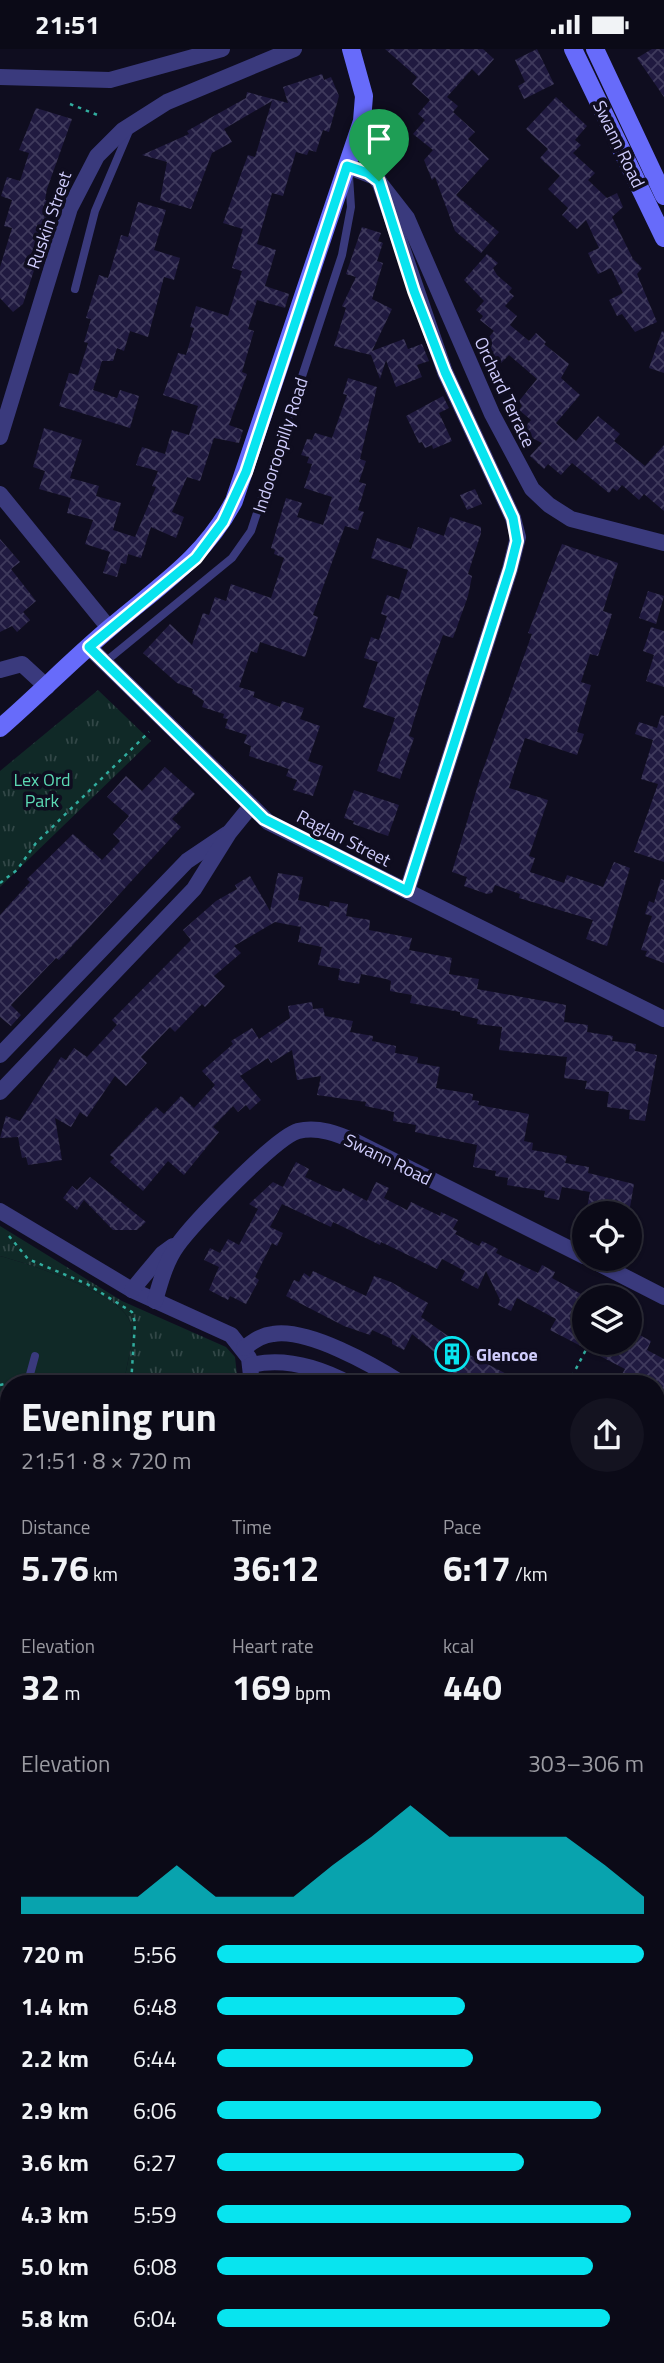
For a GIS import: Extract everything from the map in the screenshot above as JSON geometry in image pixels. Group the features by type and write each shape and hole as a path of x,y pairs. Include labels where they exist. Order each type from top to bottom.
{"main road":[{"name":"Indooroopilly Road","path":"0,728 110,628 196,558 212,539 234,501 347,166 364,107 351,49"},
{"name":"Swann Road","path":"573,49 664,239"},
{"name":"Swann Road","path":"594,49 664,196"}],"street":[{"path":"0,77 110,80 222,49"},
{"name":"Ruskin Street","path":"0,437 72,201 100,151 134,122 205,85 294,49"},
{"name":"Orchard Terrace","path":"347,166 368,173 379,181 415,232 492,414 532,489 554,509 575,520 664,543"},
{"path":"379,181 428,329 450,384 508,506 517,537 510,569 407,891"},
{"path":"0,494 110,628"},
{"name":"Raglan Street","path":"89,647 268,822 664,1019"},
{"path":"0,670 22,664 47,687"},
{"path":"0,1092 194,889 209,870 229,833 251,807"},
{"path":"0,1055 187,861 229,833"},
{"name":"Swann Road","path":"132,1290 162,1254 178,1243 274,1144 292,1133 313,1130 356,1142 572,1250"},
{"path":"0,1211 132,1290 229,1334 244,1348 251,1365 252,1375"},
{"name":"Swann Road","path":"155,1301 178,1243"},
{"name":"Swann Road","path":"613,1271 664,1297"},
{"path":"244,1348 269,1334 291,1335 348,1353 387,1375"},
{"path":"251,1365 302,1365 327,1375"}],"lane":[{"path":"75,289 95,211 134,122"},
{"name":"Indooroopilly Road","path":"104,662 232,558 251,531 342,254 351,207 347,166"},
{"path":"33,1375 35,1356"}],"path":[{"path":"70,104 100,116"},
{"path":"0,883 17,870 36,843 149,732"},
{"path":"4,1232 28,1259 87,1284 132,1312 135,1323 132,1375"},
{"path":"24,1264 28,1259"},
{"path":"573,1375 583,1355"}],"green space":[{"name":"Lex Ord Park","path":"98,690 151,741 0,887 0,771"},
{"path":"0,1226 122,1301 226,1347 235,1357 237,1375 126,1375 132,1332 125,1314 113,1303 74,1282 0,1256"},
{"path":"0,1256 52,1273 95,1292 125,1314 131,1325 131,1347 126,1375 0,1375"}],"building":[{"path":"385,49 483,49 494,59 479,76 472,69 447,97 458,106 453,112 475,132 468,139 489,159 456,195 499,232 481,253 455,231 435,177 432,180 424,160 433,150 413,134 425,120 418,114 430,100 412,84 417,77"},
{"path":"537,49 554,84 524,99 518,86 525,82 515,60"},
{"path":"652,49 664,49 664,97 637,58"},
{"path":"322,74 324,80 331,77 339,96 329,132 323,130 316,152 309,150 307,155 296,152 283,196 272,193 257,244 276,250 265,286 289,294 285,308 257,300 248,329 254,331 242,372 247,374 229,425 243,430 239,443 214,438 200,481 187,477 172,512 184,517 176,538 151,527 141,558 128,554 126,564 121,563 117,577 103,573 110,552 85,544 93,520 67,513 71,498 39,489 45,471 33,467 44,428 82,440 70,478 99,486 96,496 121,503 113,530 135,537 156,487 152,486 158,471 136,465 142,447 165,454 172,430 189,435 198,406 163,395 178,353 186,355 194,328 190,327 196,306 228,316 242,271 232,268 243,229 223,223 248,155 255,157 272,101 224,129 232,142 212,153 191,209 160,200 167,162 142,155 189,134 187,131 246,98 247,92 288,103 283,87"},
{"path":"556,97 587,126 575,140 581,145 573,153 595,173 588,180 607,198 617,193 623,207 612,217 633,259 642,268 637,274 657,322 635,332 622,314 617,316 609,300 623,293 611,268 598,274 588,253 599,248 586,220 577,229 562,215 568,208 548,189 560,176 540,158 548,149 526,129"},
{"path":"36,108 72,119 47,189 45,200 56,203 23,304 13,312 0,298 0,267 12,228 4,226 12,200 1,196 7,177 20,181 29,153 19,150"},
{"path":"138,202 166,210 154,250 180,258 174,280 164,277 148,337 130,331 124,351 117,348 113,361 102,361 93,390 117,398 120,390 139,396 130,428 59,406 69,373 78,375 88,343 84,342 91,319 86,318 99,275 108,278 121,235 128,237"},
{"path":"362,227 381,233 378,241 383,243 377,261 383,263 372,299 392,309 372,351 404,339 408,349 422,344 429,361 417,365 422,377 396,387 386,360 380,379 371,355 334,346 346,308 342,306 356,277 346,274"},
{"path":"487,254 498,263 493,268 497,275 512,288 509,292 514,296 505,306 517,316 510,325 529,341 536,333 546,342 544,344 569,364 561,378 580,395 556,423 576,441 598,416 620,434 614,441 645,466 664,445 664,511 644,494 639,500 622,485 617,491 613,488 609,493 572,463 561,475 548,464 544,469 530,456 542,443 520,432 531,420 519,410 522,406 519,401 537,379 509,355 501,363 487,352 491,347 485,342 494,331 480,320 483,316 476,310 484,301 464,280"},
{"path":"662,331 664,332 664,373 649,368"},
{"path":"348,378 377,387 360,459 366,461 359,482 366,484 358,510 364,512 358,530 345,526 313,615 318,617 305,657 260,642 257,653 251,651 239,687 255,692 253,697 280,707 282,701 304,708 300,719 320,726 308,761 323,766 313,796 293,790 297,780 286,776 289,769 249,756 251,746 244,743 247,735 225,728 228,719 223,718 224,714 202,707 204,701 192,693 193,689 177,683 143,653 170,624 192,645 203,613 209,615 215,597 226,601 231,584 271,598 284,558 274,554 275,550 271,548 286,498 302,503 297,517 323,525 332,497 304,488 312,464 307,463 309,457 301,455 307,439 312,440 315,433 332,438 347,395 343,394"},
{"path":"443,396 449,408 439,413 452,441 433,449 432,445 425,448 422,442 419,443 406,416"},
{"path":"475,489 482,504 467,510 460,495"},
{"path":"450,517 481,527 481,533 468,574 472,576 468,596 453,638 443,635 427,678 409,736 414,738 400,779 377,771 395,718 363,707 378,662 364,658 371,637 379,640 387,616 381,614 387,595 399,599 408,570 371,558 377,538 411,549 418,527 444,536"},
{"path":"0,539 20,562 11,569 36,601 23,612 30,620 17,632 12,626 0,632"},
{"path":"562,544 618,563 603,611 612,614 598,656 590,654 581,682 591,685 577,732 584,734 577,755 525,738 509,788 548,800 529,856 535,858 530,872 564,883 567,875 603,887 614,862 630,868 607,946 586,939 593,920 519,898 520,894 495,885 492,893 487,894 464,886 467,877 452,872 480,778 532,634 528,633"},
{"path":"648,591 664,596 656,624 639,618"},
{"path":"651,627 664,631 664,687 646,681 654,655 643,651"},
{"path":"661,715 664,716 664,862 634,852 658,784 641,779 653,740 635,734 639,722 657,728"},
{"path":"165,767 195,794 172,819 181,827 59,960 56,958 11,1005 21,1015 11,1026 0,1017 0,915 30,882 27,879 73,834 102,860 120,841 113,834 129,816 107,797 126,776 142,791"},
{"path":"354,790 399,805 388,836 353,824 354,821 344,818"},
{"path":"278,873 303,877 298,900 329,907 330,901 348,904 346,916 370,920 369,930 412,938 409,950 452,958 449,974 479,979 477,989 566,1005 564,1022 588,1025 587,1032 613,1036 612,1041 636,1044 635,1051 657,1055 645,1121 629,1119 630,1110 607,1107 609,1092 585,1089 587,1081 564,1078 567,1057 499,1050 502,1027 477,1024 478,1019 460,1015 460,1012 410,1003 412,995 390,991 391,981 386,979 361,974 359,984 338,980 340,969 318,965 322,947 298,942 301,927 275,922 234,946 241,953 214,976 225,986 205,1007 202,1004 175,1032 170,1027 141,1057 147,1063 126,1086 115,1076 87,1117 80,1112 71,1127 55,1118 62,1160 28,1165 26,1157 22,1158 18,1137 0,1138 6,1116 20,1121 61,1057 66,1060 74,1048 87,1057 117,1025 112,1020 191,940 183,930 216,901 237,889 235,885 250,876 270,911"},
{"path":"661,879 664,880 664,963 645,956 647,951 641,950 652,916 645,914 649,901 654,903"},
{"path":"312,1002 313,1009 323,1008 325,1016 353,1021 350,1032 373,1036 372,1041 396,1046 395,1053 418,1057 417,1063 440,1067 436,1088 473,1094 472,1100 479,1101 478,1105 529,1114 524,1141 533,1143 532,1150 567,1156 565,1163 589,1167 588,1173 634,1184 631,1201 588,1201 590,1192 562,1187 559,1200 544,1197 545,1191 507,1185 508,1178 495,1176 496,1171 473,1167 477,1145 415,1132 416,1125 393,1121 394,1112 365,1106 366,1102 317,1095 321,1076 297,1080 292,1050 271,1063 268,1058 240,1076 261,1100 250,1110 246,1105 238,1112 233,1106 213,1127 219,1132 184,1175 168,1161 143,1191 110,1162 114,1158 110,1155 156,1107 164,1114 181,1096 194,1108 215,1085 202,1071 233,1044 231,1041 252,1028 259,1039 290,1018 288,1006"},
{"path":"296,1162 309,1169 305,1177 332,1190 341,1192 343,1188 367,1201 376,1182 389,1188 384,1198 407,1210 411,1202 440,1216 441,1212 458,1220 453,1229 457,1231 455,1234 479,1246 482,1241 498,1249 496,1253 538,1273 542,1265 555,1272 552,1278 572,1289 572,1341 550,1330 556,1319 517,1298 511,1311 498,1305 500,1300 486,1271 478,1289 461,1280 465,1271 442,1259 437,1269 381,1242 380,1245 333,1222 331,1227 282,1204 270,1227 283,1233 277,1246 272,1243 255,1277 259,1280 246,1304 230,1296 228,1300 209,1290 219,1267 204,1260 210,1248 220,1253 228,1239 239,1245 258,1209 249,1204 273,1182 283,1187"},
{"path":"90,1177 146,1222 137,1230 113,1230 84,1200 77,1210 63,1198 72,1186 77,1190"},
{"path":"313,1271 366,1296 374,1276 391,1282 428,1303 421,1317 468,1350 466,1353 509,1375 452,1375 433,1361 438,1355 412,1334 404,1350 392,1344 392,1339 372,1330 370,1335 344,1326 286,1296 294,1280 299,1282 304,1273 310,1277"},
{"path":"642,1336 651,1341 647,1350 664,1359 664,1375 622,1375 625,1369 598,1355 642,1355"}],"place":[{"name":"Glencoe","path":"452,1354"}],"route":[{"path":"347,166 368,173 379,181 428,329 460,406 508,506 517,537 510,569 407,891 264,819 89,647 196,558 223,522 246,472 347,166"}]}
